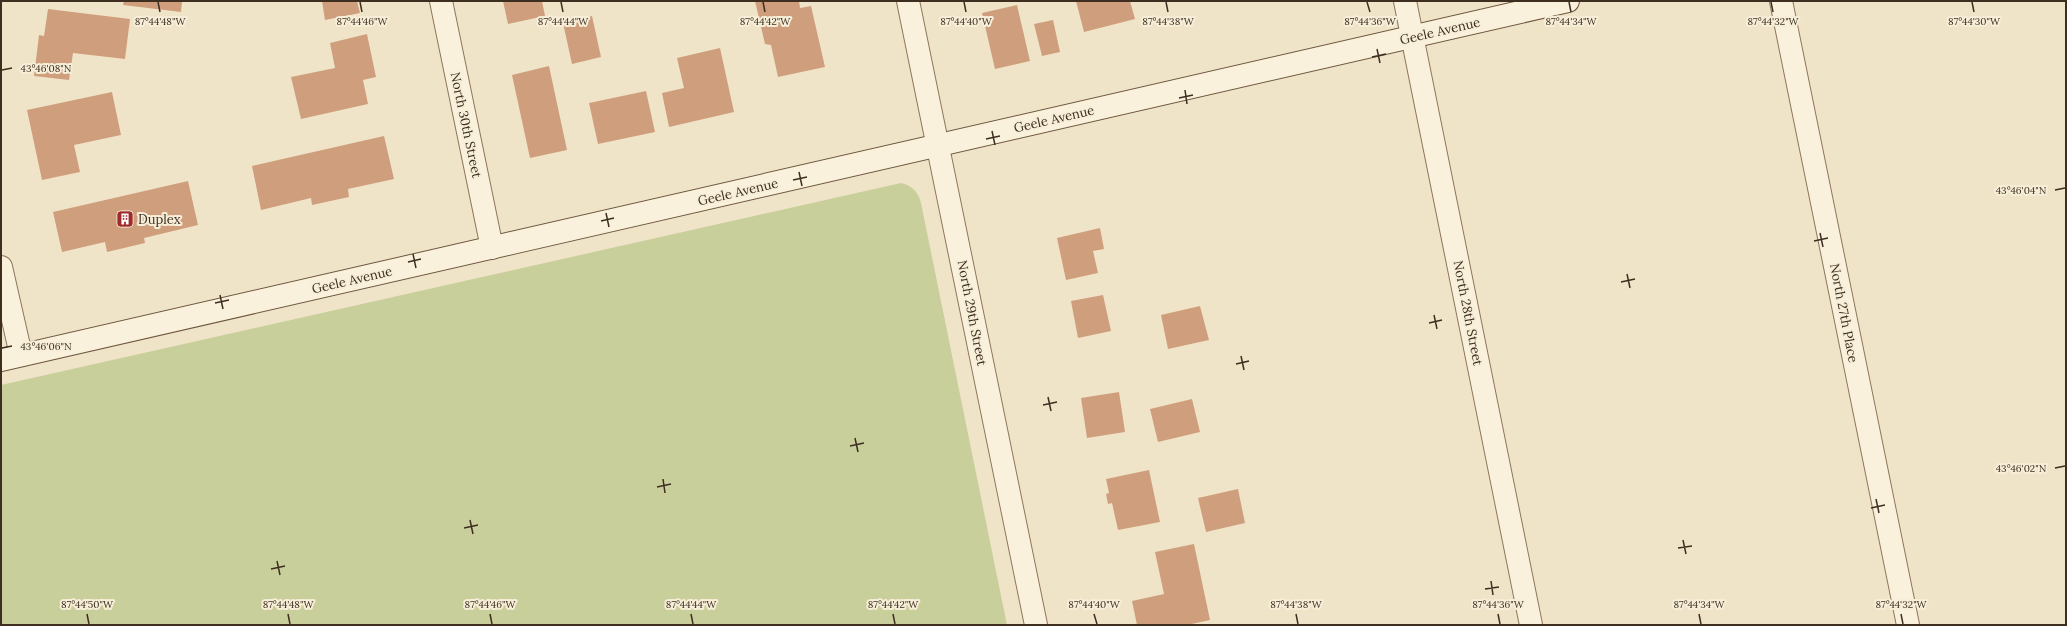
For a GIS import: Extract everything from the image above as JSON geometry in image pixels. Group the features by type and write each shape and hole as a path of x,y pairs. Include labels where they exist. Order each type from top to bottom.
{"street":[{"name":"North 30th Street","path":"441,1 492,248"},
{"name":"North 29th Street","path":"908,1 1036,625"},
{"name":"North 28th Street","path":"1405,1 1531,625"},
{"name":"Geele Avenue","path":"11,357 1568,1"},
{"name":"North 27th Place","path":"1781,1 1908,625"},
{"path":"1,267 11,357"}],"green space":[{"path":"901,183 914,190 921,203 1007,625 1,625 1,385"}],"building":[{"path":"124,1 182,1 181,12 123,5"},
{"path":"322,1 357,1 360,13 325,20"},
{"path":"503,1 542,1 545,16 508,24"},
{"path":"755,1 799,1 800,8 811,6 825,67 778,77 771,45 765,44"},
{"path":"1076,1 1130,1 1135,19 1084,32"},
{"path":"1017,5 1030,61 995,69 982,13"},
{"path":"48,9 130,19 125,59 73,53 69,80 34,76 39,35 44,36"},
{"path":"592,16 601,57 572,64 563,23"},
{"path":"1053,20 1060,52 1042,56 1034,24"},
{"path":"367,34 376,77 363,80 368,104 301,119 291,77 335,68 330,43"},
{"path":"720,48 734,112 669,127 662,93 684,88 677,58"},
{"path":"549,66 567,150 530,158 512,75"},
{"path":"646,91 655,132 598,144 589,103"},
{"path":"112,92 121,135 74,145 80,172 42,180 27,110"},
{"path":"384,136 394,179 348,189 349,197 312,205 311,198 261,210 252,166"},
{"name":"Duplex","path":"188,181 198,225 144,238 145,243 107,252 105,242 62,252 53,212"},
{"path":"1100,228 1104,249 1093,251 1098,273 1066,280 1057,238"},
{"path":"1103,295 1111,331 1078,338 1071,301"},
{"path":"1200,306 1209,340 1168,349 1161,315"},
{"path":"1119,392 1125,432 1087,438 1081,398"},
{"path":"1192,399 1200,432 1158,442 1150,409"},
{"path":"1149,470 1160,522 1118,530 1112,503 1108,504 1106,494 1109,493 1106,479"},
{"path":"1238,489 1245,523 1206,532 1198,498"},
{"path":"1194,544 1210,620 1187,625 1137,625 1132,601 1164,594 1155,552"}],"place":[{"name":"Duplex","path":"125,219"}]}
